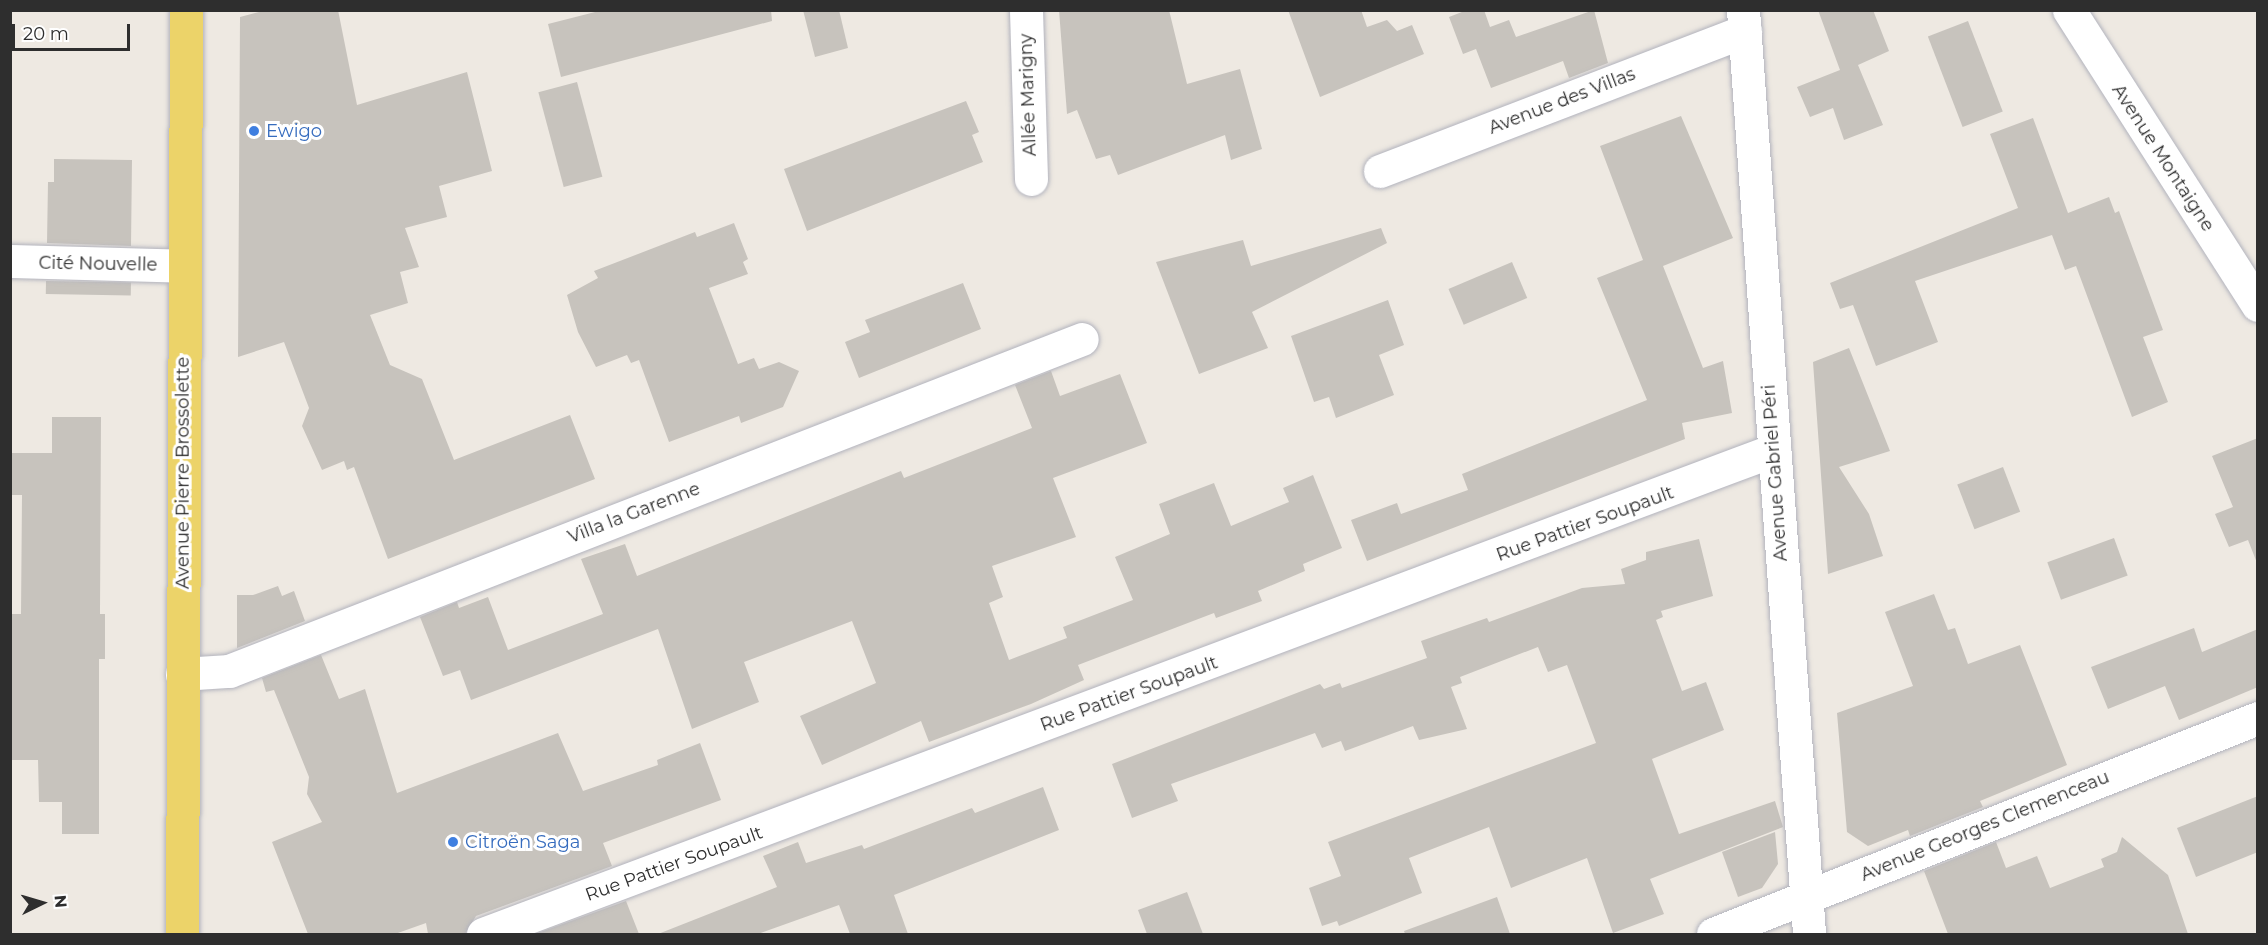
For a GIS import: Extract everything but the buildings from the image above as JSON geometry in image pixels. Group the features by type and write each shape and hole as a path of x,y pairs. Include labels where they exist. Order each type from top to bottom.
{"main road":[{"name":"Avenue Pierre Brossolette","path":"183,934 182,674 186,10"}],"street":[{"name":"Allée Marigny","path":"1026,10 1031,179"},
{"name":"Avenue Montaigne","path":"2069,10 2258,305"},
{"name":"Avenue des Villas","path":"1380,171 1744,21"},
{"name":"Avenue Gabriel Péri","path":"1744,21 1809,934"},
{"name":"Cité Nouvelle","path":"10,261 185,266"},
{"name":"Villa la Garenne","path":"182,674 229,671 1082,339"},
{"name":"Rue Pattier Soupault","path":"483,934 1774,450"},
{"name":"Avenue Georges Clemenceau","path":"1713,934 2258,718"}],"place":[{"name":"Ewigo","path":"254,131"},
{"name":"Citroën Saga","path":"453,842"}]}
